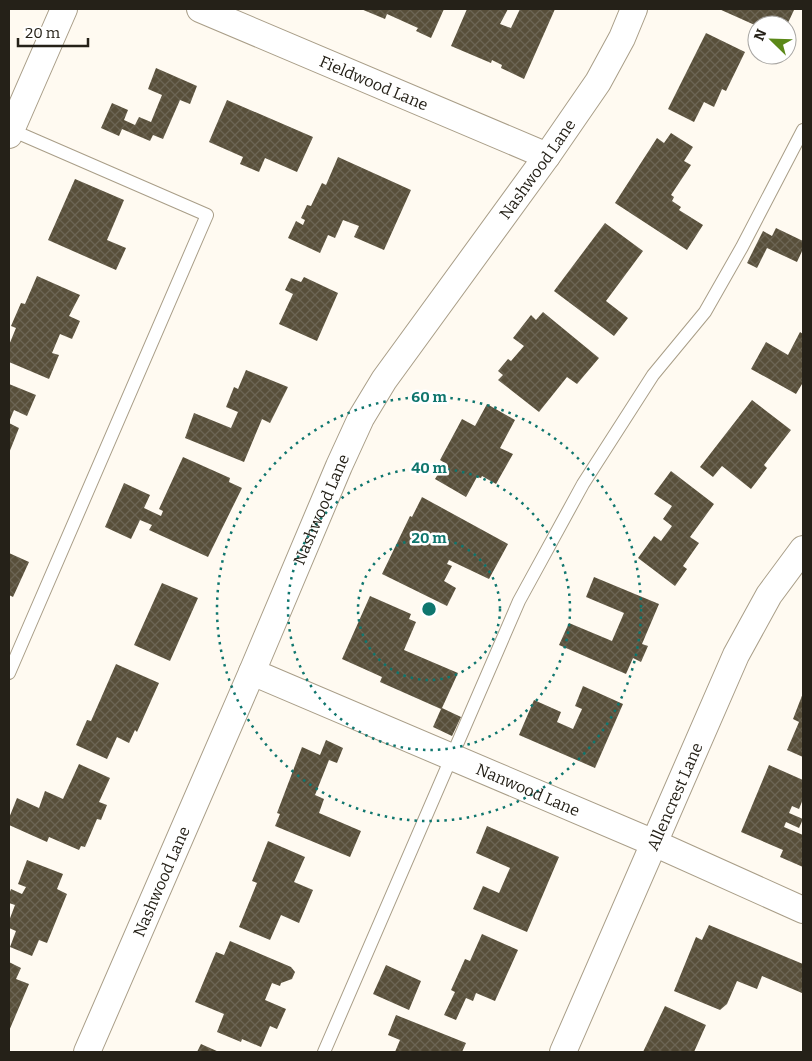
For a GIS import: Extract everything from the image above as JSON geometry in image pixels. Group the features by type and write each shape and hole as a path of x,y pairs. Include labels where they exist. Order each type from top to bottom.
{"street":[{"path":"10,132 64,9"},
{"name":"Fieldwood Lane","path":"200,9 547,156"},
{"name":"Nashwood Lane","path":"87,1052 361,418 384,380 547,156 598,82 622,38 634,9"},
{"name":"Allencrest Lane","path":"563,1052 736,655 769,595 803,549"},
{"name":"Nanwood Lane","path":"252,672 654,842 803,910"}],"lane":[{"path":"324,1052 519,600 583,484 653,376 705,312 742,247 803,130"},
{"path":"9,673 207,215 10,132"}],"building":[{"path":"361,9 444,9 431,38 416,31 418,28 387,14 385,19"},
{"path":"467,9 508,9 500,24 511,28 520,9 555,9 524,79 501,68 502,65 492,60 491,63 451,46"},
{"path":"719,9 794,10 792,15 747,15 747,22"},
{"path":"706,33 745,52 726,91 722,89 714,107 704,102 694,122 668,109"},
{"path":"156,68 197,86 190,104 180,100 163,139 153,135 150,141 122,129 119,136 101,128 112,103 128,110 124,120 135,125 139,117 151,122 162,95 148,89"},
{"path":"227,100 313,137 297,172 265,158 259,172 240,164 243,157 209,142"},
{"path":"671,133 693,147 684,161 691,165 671,195 674,197 672,201 681,207 679,210 703,225 687,250 615,203 657,138 664,143"},
{"path":"338,157 411,190 384,250 354,237 359,226 343,220 335,238 328,235 320,253 288,238 296,221 303,225 305,220 301,218 307,205 311,206 322,183 326,185"},
{"path":"75,179 124,200 107,240 126,248 116,270 48,240"},
{"path":"605,223 643,251 606,301 628,318 614,336 554,291"},
{"path":"776,228 803,241 803,249 797,262 767,248 757,268 747,263 763,231 772,236"},
{"path":"37,276 80,295 69,316 80,321 72,339 60,334 52,353 59,355 49,379 9,362 9,345 16,328 11,326 21,303 25,304"},
{"path":"304,277 338,293 317,341 279,324 293,294 285,290 291,278 301,282"},
{"path":"543,312 599,358 577,384 567,377 539,412 498,380 503,375 498,371 508,359 511,361 524,346 513,338 531,315 536,320"},
{"path":"800,332 803,334 803,384 796,394 751,369 766,342 788,355"},
{"path":"246,370 288,387 270,423 262,419 244,462 185,438 194,413 231,428 238,412 226,407 234,387 238,389"},
{"path":"9,384 36,395 27,416 14,410 9,422"},
{"path":"752,400 791,430 764,465 767,468 751,489 722,466 713,477 700,467"},
{"path":"487,404 515,420 500,448 513,454 496,484 482,476 481,478 477,477 466,497 435,479 445,463 440,460 462,419 475,426"},
{"path":"9,423 19,428 9,453"},
{"path":"183,457 230,478 229,482 242,488 208,557 149,530 152,525 140,520 131,539 105,527 124,483 150,495 144,508 161,516 163,511 159,509"},
{"path":"671,471 714,504 690,537 699,543 683,566 687,569 675,586 638,558 654,536 661,541 672,526 663,519 672,506 654,494"},
{"path":"422,497 508,544 489,579 449,560 447,564 452,566 444,581 456,588 447,606 382,574 410,516 412,517"},
{"path":"9,553 29,562 13,597 9,595"},
{"path":"594,577 659,604 642,644 648,646 641,662 633,658 626,674 559,645 569,623 612,641 624,613 586,597"},
{"path":"162,583 198,598 170,661 134,645"},
{"path":"370,596 411,614 409,619 416,622 404,650 458,673 442,708 461,717 452,736 433,727 441,709 380,682 382,677 342,659"},
{"path":"116,664 159,683 137,732 135,730 129,743 117,737 107,759 76,745 87,720 91,721"},
{"path":"583,686 623,704 595,768 519,735 534,700 561,712 557,722 573,729 582,709 575,706"},
{"path":"803,693 803,757 787,750 799,722 793,719"},
{"path":"326,740 343,748 337,763 329,760 315,795 324,799 319,813 361,831 350,857 275,826 280,814 277,813 302,747 320,755"},
{"path":"79,764 110,778 99,802 107,805 101,820 97,819 85,847 81,846 79,850 49,837 47,842 9,825 9,818 17,798 39,808 45,791 63,799"},
{"path":"769,765 803,780 803,799 799,809 792,806 789,813 803,819 799,828 786,822 784,827 803,835 803,867 780,857 783,850 741,832"},
{"path":"487,826 559,857 527,932 473,909 483,886 499,893 510,868 476,853"},
{"path":"268,841 305,857 294,882 313,890 299,923 281,915 270,940 239,927 257,883 252,881"},
{"path":"27,860 63,874 57,889 67,894 47,943 39,940 32,956 10,947 16,931 9,928 9,921 15,905 9,903 9,894 11,889 22,894 26,887 18,884"},
{"path":"709,925 803,964 802,993 762,976 757,989 737,981 727,1004 720,1010 674,991 696,937 702,940"},
{"path":"482,934 518,950 495,1001 476,993 473,1001 466,998 456,1020 444,1015 455,992 451,990 465,959 470,961"},
{"path":"230,941 291,967 295,972 292,979 281,983 280,986 272,983 265,1000 286,1009 277,1029 270,1026 261,1047 242,1039 241,1042 217,1032 224,1014 195,1002 216,952 224,955"},
{"path":"9,962 21,968 16,979 29,984 9,1031"},
{"path":"386,965 421,981 409,1010 373,994"},
{"path":"665,1006 706,1025 694,1052 643,1052"},
{"path":"396,1015 466,1043 462,1052 395,1052 400,1040 388,1035"},
{"path":"201,1044 219,1052 197,1052"}]}
